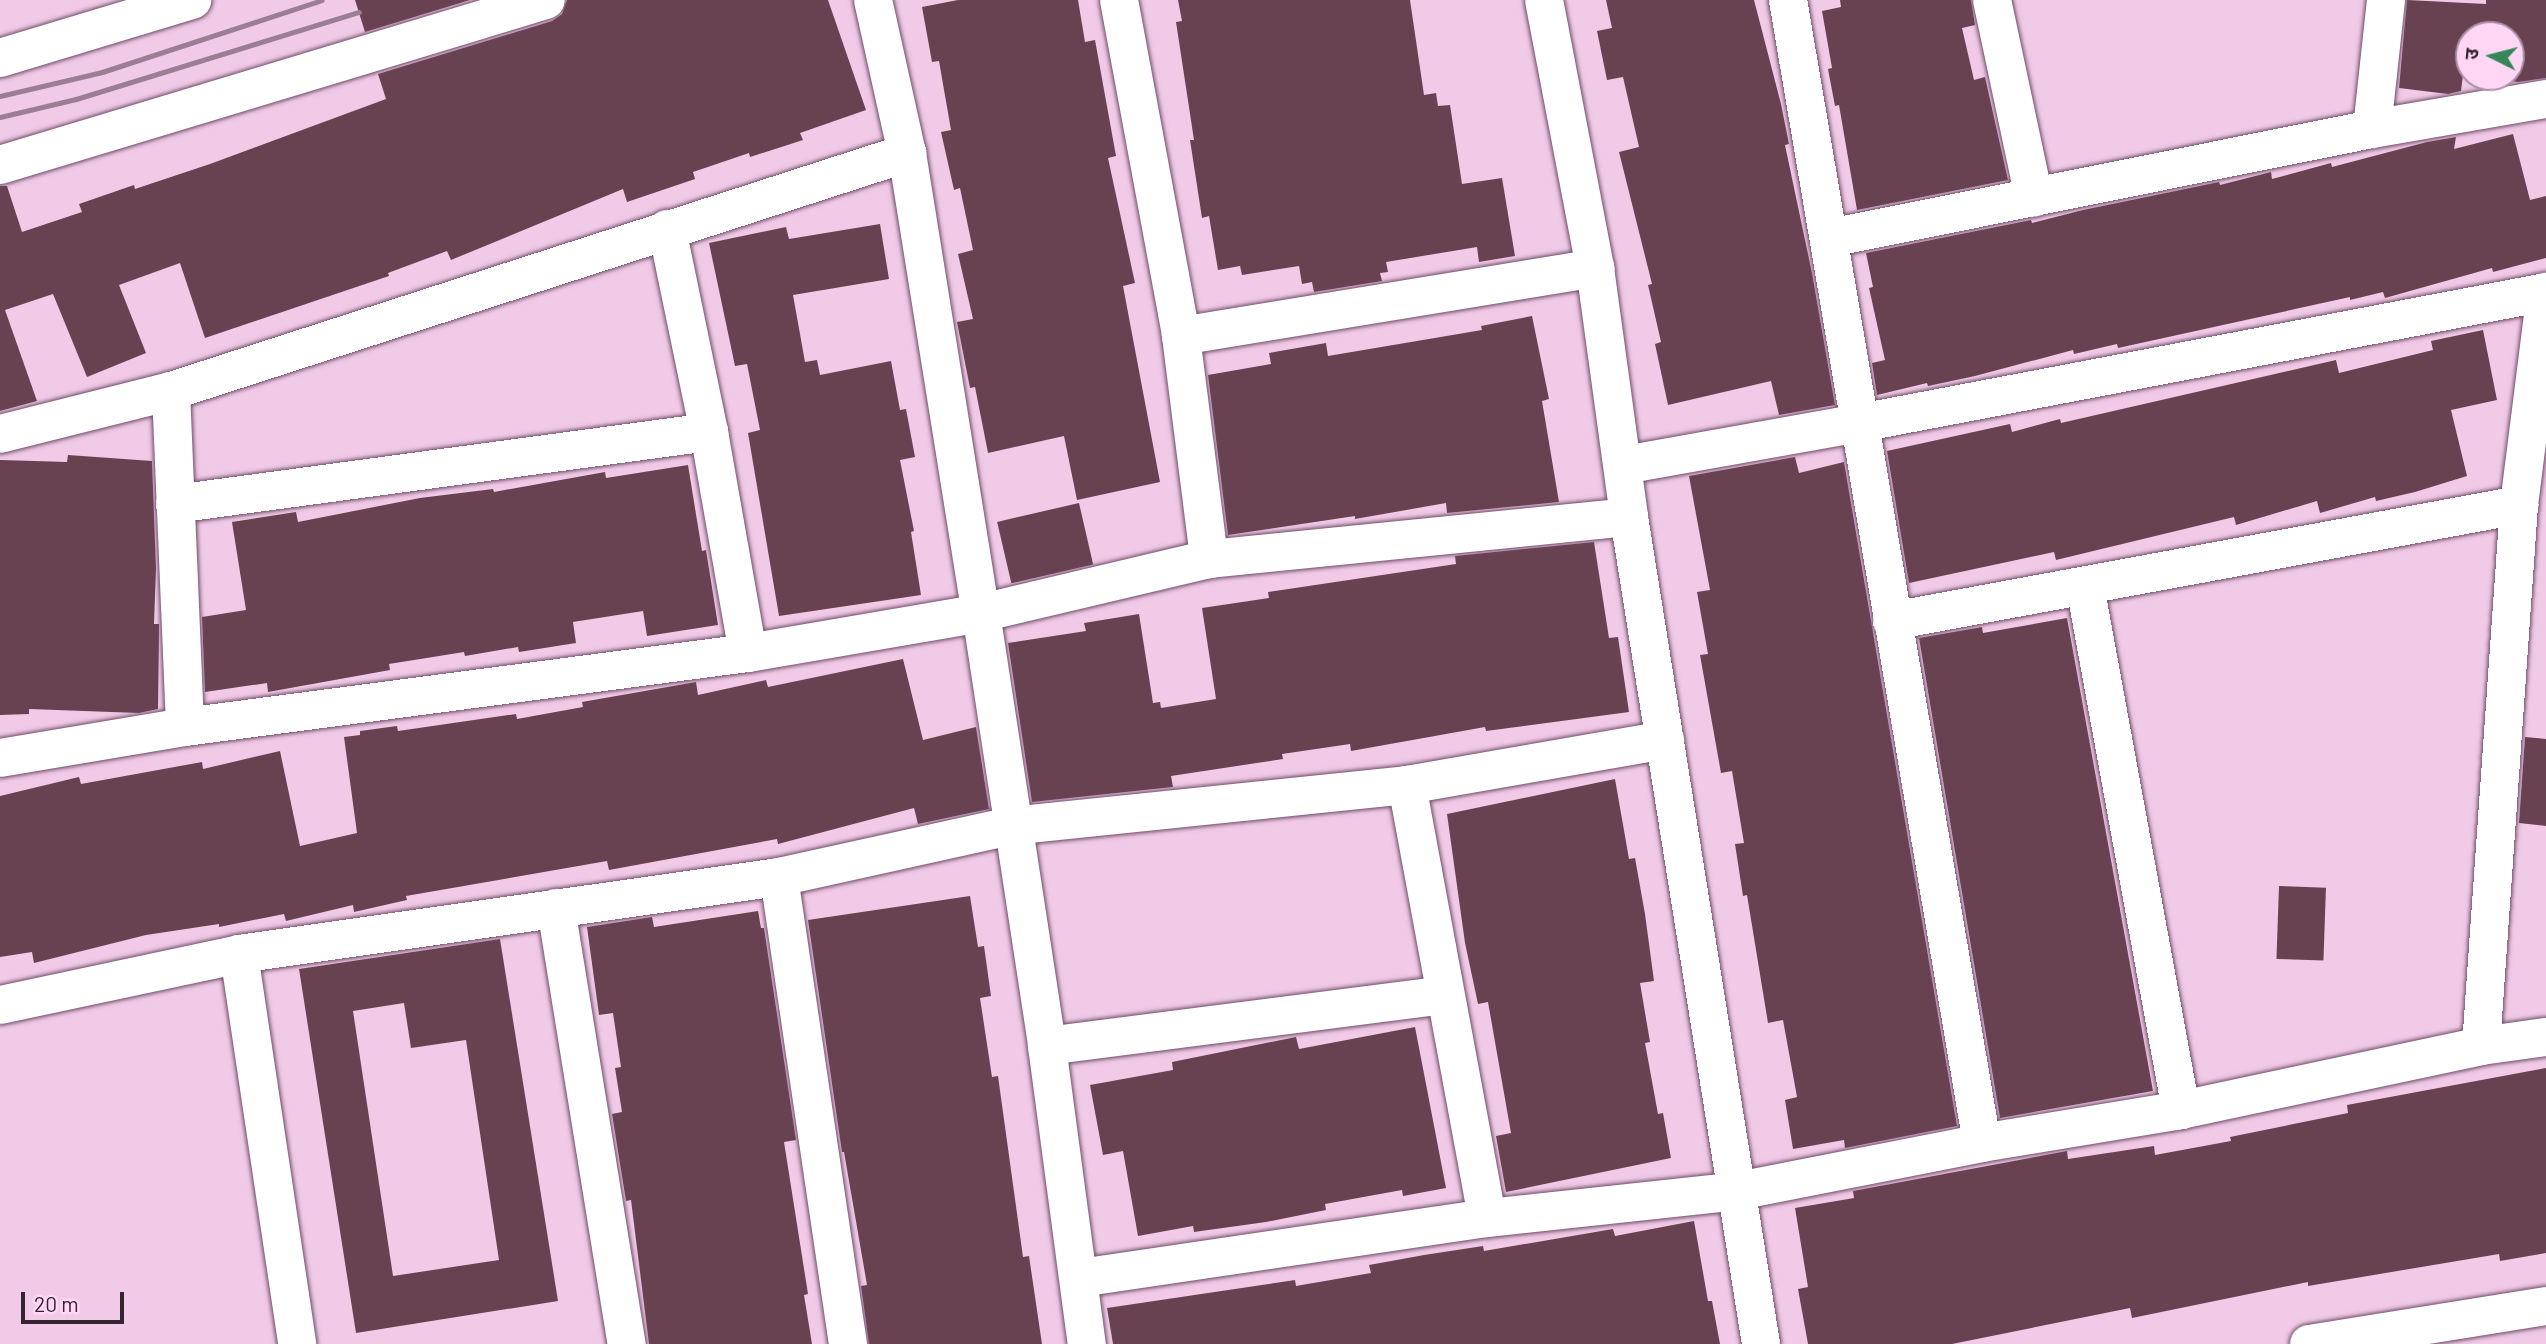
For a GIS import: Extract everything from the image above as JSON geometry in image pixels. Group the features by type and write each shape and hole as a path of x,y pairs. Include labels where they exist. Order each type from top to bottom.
{"street":[{"path":"0,58 192,0"},
{"path":"0,165 546,0"},
{"path":"873,0 907,153 981,613 1011,826 1047,1046 1087,1344"},
{"path":"1119,0 1181,336 1209,559"},
{"path":"1544,0 1595,268 1629,517 1761,1344"},
{"path":"1788,0 1982,1143"},
{"path":"1992,0 2034,198"},
{"path":"2372,129 2386,0"},
{"path":"1830,238 2372,129 2546,99"},
{"path":"0,434 171,391 907,153"},
{"path":"667,229 709,432 748,653"},
{"path":"1181,336 1595,268"},
{"path":"1624,465 1860,424 2546,292 2519,505 2481,1046"},
{"path":"171,391 185,727"},
{"path":"175,504 709,432"},
{"path":"1892,621 2519,505"},
{"path":"0,758 185,727 748,653 981,613 1209,559 1629,517"},
{"path":"2085,586 2181,1110"},
{"path":"0,1005 239,954 779,877 1011,826 1407,785 1665,740"},
{"path":"1407,785 1444,995 1488,1218"},
{"path":"779,877 848,1344"},
{"path":"556,908 627,1344"},
{"path":"239,954 297,1344"},
{"path":"1047,1046 1444,995"},
{"path":"1080,1278 1488,1218 1738,1191 1982,1143 2181,1110 2481,1046 2546,1037"},
{"path":"2309,1344 2439,1333 2546,1306"}],"building":[{"path":"355,0 470,0 365,32"},
{"path":"567,0 828,0 866,110 800,133 803,140 750,157 749,153 693,172 695,179 627,202 623,189 451,260 447,251 388,273 389,276 205,338 180,263 119,285 146,353 87,377 53,294 5,310 37,401 0,411 0,186 7,186 22,232 82,212 79,204 134,185 135,189 210,164 386,99 378,74 552,21 562,14"},
{"path":"958,0 1078,0 1085,42 1095,40 1116,156 1108,158 1135,283 1123,286 1160,482 1077,500 1064,436 988,453 975,387 970,388 957,322 973,319 958,254 973,250 960,188 954,190 941,132 951,130 939,61 932,62 922,7"},
{"path":"1178,0 1410,0 1424,95 1436,93 1438,106 1450,105 1462,184 1502,178 1515,256 1479,262 1477,247 1386,262 1388,272 1380,273 1382,281 1314,292 1312,282 1302,284 1299,266 1242,275 1240,266 1218,270 1209,216 1202,218 1190,140 1194,140 1176,22 1182,21"},
{"path":"1606,0 1754,0 1789,144 1785,145 1812,273 1835,405 1779,415 1771,381 1668,405 1655,344 1661,342 1648,285 1652,284 1619,152 1639,147 1623,77 1607,80 1597,31 1612,28"},
{"path":"1840,0 1971,0 1975,25 1962,28 1974,80 1985,77 2008,180 1857,210 1839,105 1835,106 1828,69 1832,68 1822,11 1841,7"},
{"path":"2407,0 2486,4 2486,0 2546,0 2546,78 2525,81 2525,21 2455,21 2455,91 2461,91 2448,94 2399,88"},
{"path":"2513,134 2530,200 2546,196 2546,258 2493,272 2492,268 2385,298 2383,292 2350,300 2350,297 2118,348 2117,344 2074,354 2073,350 1975,376 1928,386 1927,383 1877,395 1872,363 1885,360 1869,288 1873,287 1866,253 2031,220 2032,223 2271,172 2272,179 2331,163 2332,167 2427,142 2456,137 2454,149"},
{"path":"880,224 889,279 793,295 805,362 817,360 820,375 891,361 900,410 906,409 915,457 900,460 914,531 911,532 921,595 779,616 748,433 760,430 747,364 735,366 709,243 786,227 789,239"},
{"path":"1532,316 1549,399 1542,401 1559,502 1447,513 1446,503 1355,519 1355,516 1228,535 1208,375 1271,364 1269,353 1326,343 1328,356 1482,330 1481,326"},
{"path":"2483,330 2497,400 2451,410 2467,476 2415,492 2376,501 2375,497 2320,513 2317,501 2236,525 2234,517 2056,560 2054,552 1909,583 1887,451 2010,424 2012,432 2060,419 2061,423 2336,360 2339,373 2433,350 2431,341"},
{"path":"68,455 152,461 156,568 154,624 159,624 158,709 139,713 29,709 29,714 0,715 0,460 67,462"},
{"path":"1795,457 1799,473 1844,462 1957,1126 1845,1148 1844,1140 1793,1149 1785,1100 1797,1097 1783,1020 1768,1023 1747,895 1743,896 1735,844 1744,843 1732,771 1721,773 1700,655 1708,654 1697,592 1710,590 1689,476"},
{"path":"688,465 718,625 647,636 643,611 573,622 576,643 519,652 518,647 465,656 464,652 389,664 390,670 268,692 267,683 205,692 202,617 246,610 232,522 296,512 298,522 420,498 493,489 494,492 605,472 606,478"},
{"path":"1079,503 1093,564 1011,583 997,522"},
{"path":"1594,542 1609,638 1618,637 1629,712 1486,731 1485,727 1351,751 1350,744 1282,754 1283,759 1171,776 1173,787 1032,802 1008,643 1086,631 1084,623 1139,614 1153,703 1160,702 1161,708 1216,699 1202,608 1269,598 1268,592 1456,564 1455,556"},
{"path":"2067,618 2153,1091 2000,1118 1919,638 1982,627 1983,633"},
{"path":"903,659 923,740 976,727 989,809 918,824 914,808 778,844 777,839 609,870 607,861 406,896 407,900 354,912 353,905 286,921 284,914 219,927 219,924 146,935 34,963 32,952 0,957 0,796 79,777 81,784 202,762 203,769 280,751 300,846 357,833 344,737 360,735 360,731 397,726 398,731 516,714 517,719 583,707 582,702 696,682 698,695 766,680 768,687"},
{"path":"2525,737 2546,739 2546,826 2519,823"},
{"path":"1615,779 1629,859 1635,858 1645,914 1654,981 1640,983 1650,1042 1645,1043 1658,1114 1663,1113 1671,1158 1506,1192 1496,1136 1511,1133 1488,1002 1478,1004 1465,943 1447,814"},
{"path":"2279,886 2326,888 2323,961 2276,959"},
{"path":"970,896 978,947 984,946 991,996 980,998 992,1077 998,1076 1023,1257 1029,1256 1042,1344 869,1344 861,1286 867,1285 842,1152 808,920"},
{"path":"758,911 761,928 764,928 796,1140 784,1142 808,1294 804,1295 812,1344 649,1344 631,1200 626,1201 612,1114 622,1112 615,1068 621,1067 613,1013 599,1015 587,927 652,917 654,927"},
{"path":"500,939 558,1301 356,1333 299,969","holes":["404,1003 411,1048 466,1040 499,1260 393,1276 353,1011"]},
{"path":"1415,1027 1446,1188 1403,1196 1402,1190 1325,1204 1326,1210 1266,1222 1194,1232 1193,1226 1138,1236 1123,1151 1103,1155 1090,1085 1173,1070 1172,1062 1296,1037 1299,1049"},
{"path":"2546,1068 2546,1253 2500,1261 2499,1254 2308,1286 2308,1282 2132,1318 2130,1308 1952,1344 1808,1344 1798,1289 1808,1287 1795,1208 1854,1198 1853,1191 2067,1151 2068,1159 2154,1146 2155,1155 2231,1141 2230,1137 2348,1113 2347,1105"},
{"path":"1694,1221 1708,1301 1712,1301 1720,1344 1113,1344 1107,1308 1295,1280 1296,1286 1371,1273 1369,1265 1483,1246 1484,1251 1613,1229 1615,1236"}],"railway":[{"path":"0,96 102,72 322,0"},
{"path":"0,117 76,99 359,12"}]}
